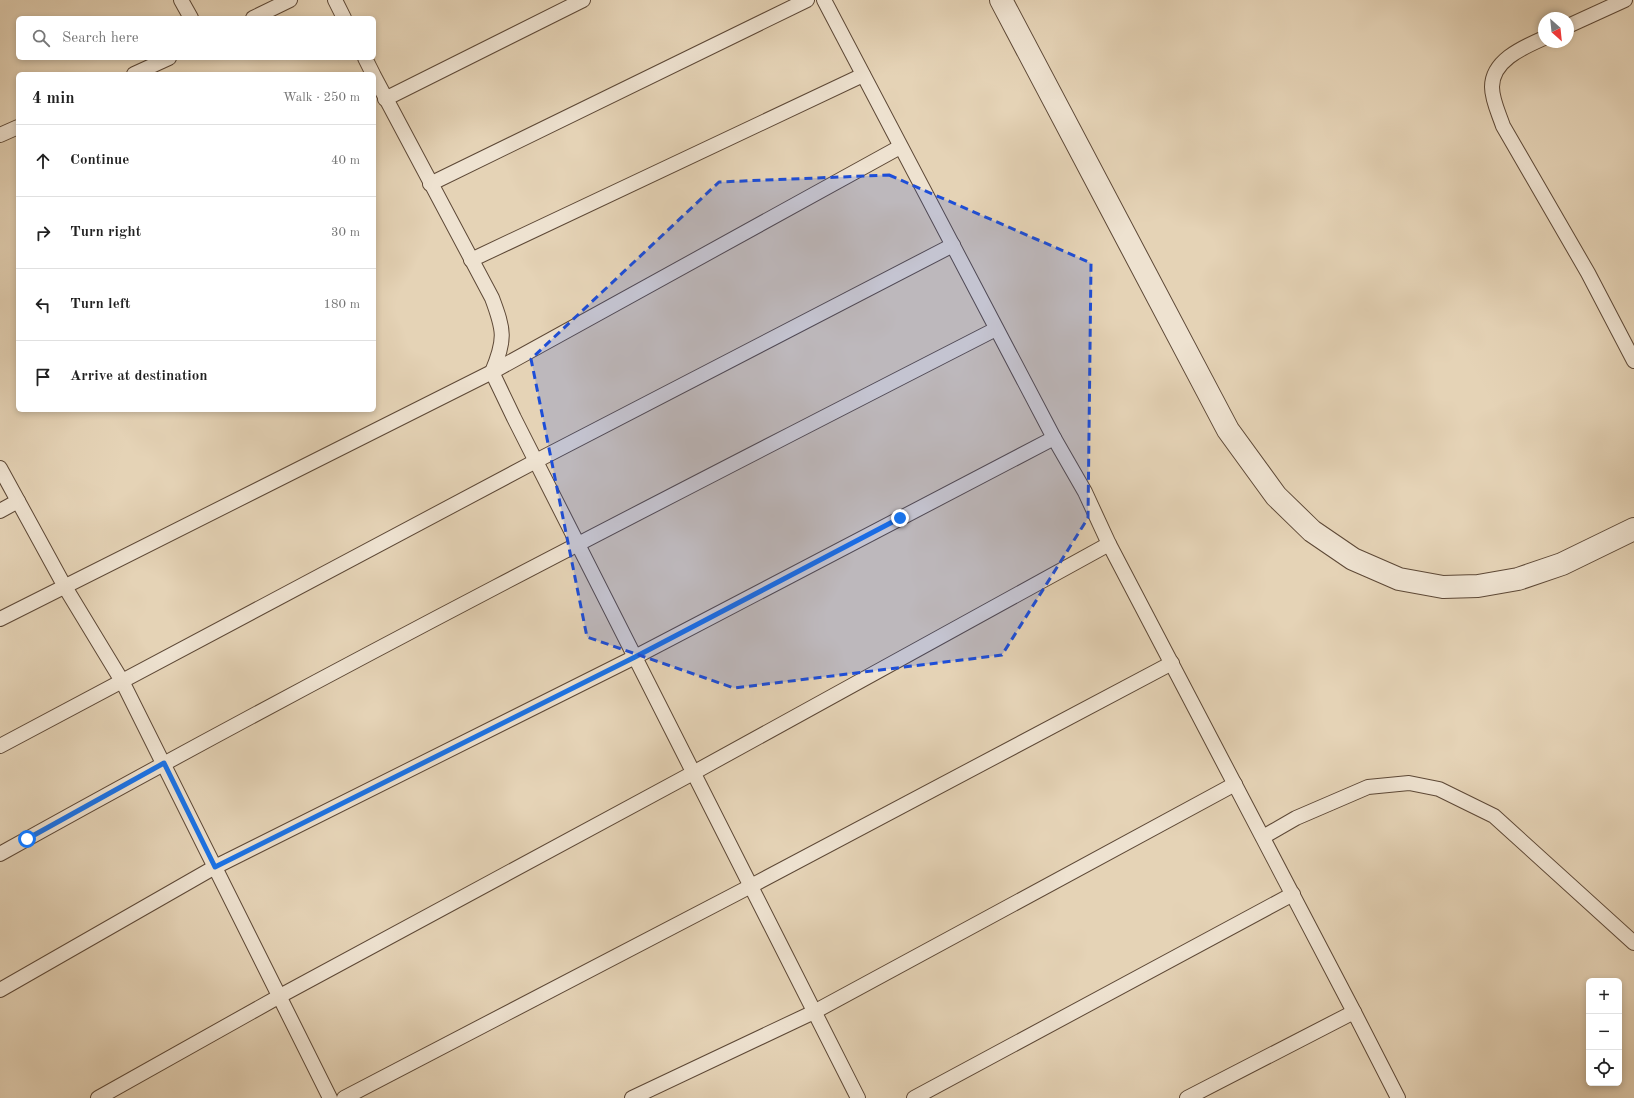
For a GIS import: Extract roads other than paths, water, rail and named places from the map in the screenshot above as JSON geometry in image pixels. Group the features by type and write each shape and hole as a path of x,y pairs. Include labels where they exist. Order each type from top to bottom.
{"street":[{"path":"1001,0 1228,430 1276,496 1312,531 1353,559 1398,579 1443,587 1478,586 1518,579 1562,564 1634,528"}],"lane":[{"path":"181,0 190,16"},
{"path":"257,16 290,0"},
{"path":"335,0 343,16"},
{"path":"386,99 583,0"},
{"path":"430,184 806,0"},
{"path":"824,0 1054,438 1085,492 1109,544 1398,1098"},
{"path":"1574,23 1625,0"},
{"path":"1538,41 1522,48 1506,59 1496,72 1492,86 1494,101 1503,126 1588,273 1634,361"},
{"path":"138,72 165,60"},
{"path":"366,60 372,72"},
{"path":"471,260 863,75"},
{"path":"376,81 492,298 501,323 501,347 492,372 858,1098"},
{"path":"0,135 16,128"},
{"path":"0,619 492,372 900,147"},
{"path":"0,746 536,461 953,245"},
{"path":"0,854 164,763 578,544 996,328"},
{"path":"0,990 215,867 635,657 1054,438"},
{"path":"0,468 65,587 122,681 330,1098"},
{"path":"0,511 18,501"},
{"path":"98,1098 280,996 693,773 1109,544"},
{"path":"344,1098 751,886 1172,663"},
{"path":"1262,837 1296,818 1368,787 1409,783 1439,789 1494,816 1634,943"},
{"path":"632,1098 814,1012 1235,784"},
{"path":"914,1098 1292,894"},
{"path":"1187,1098 1354,1012"}]}
